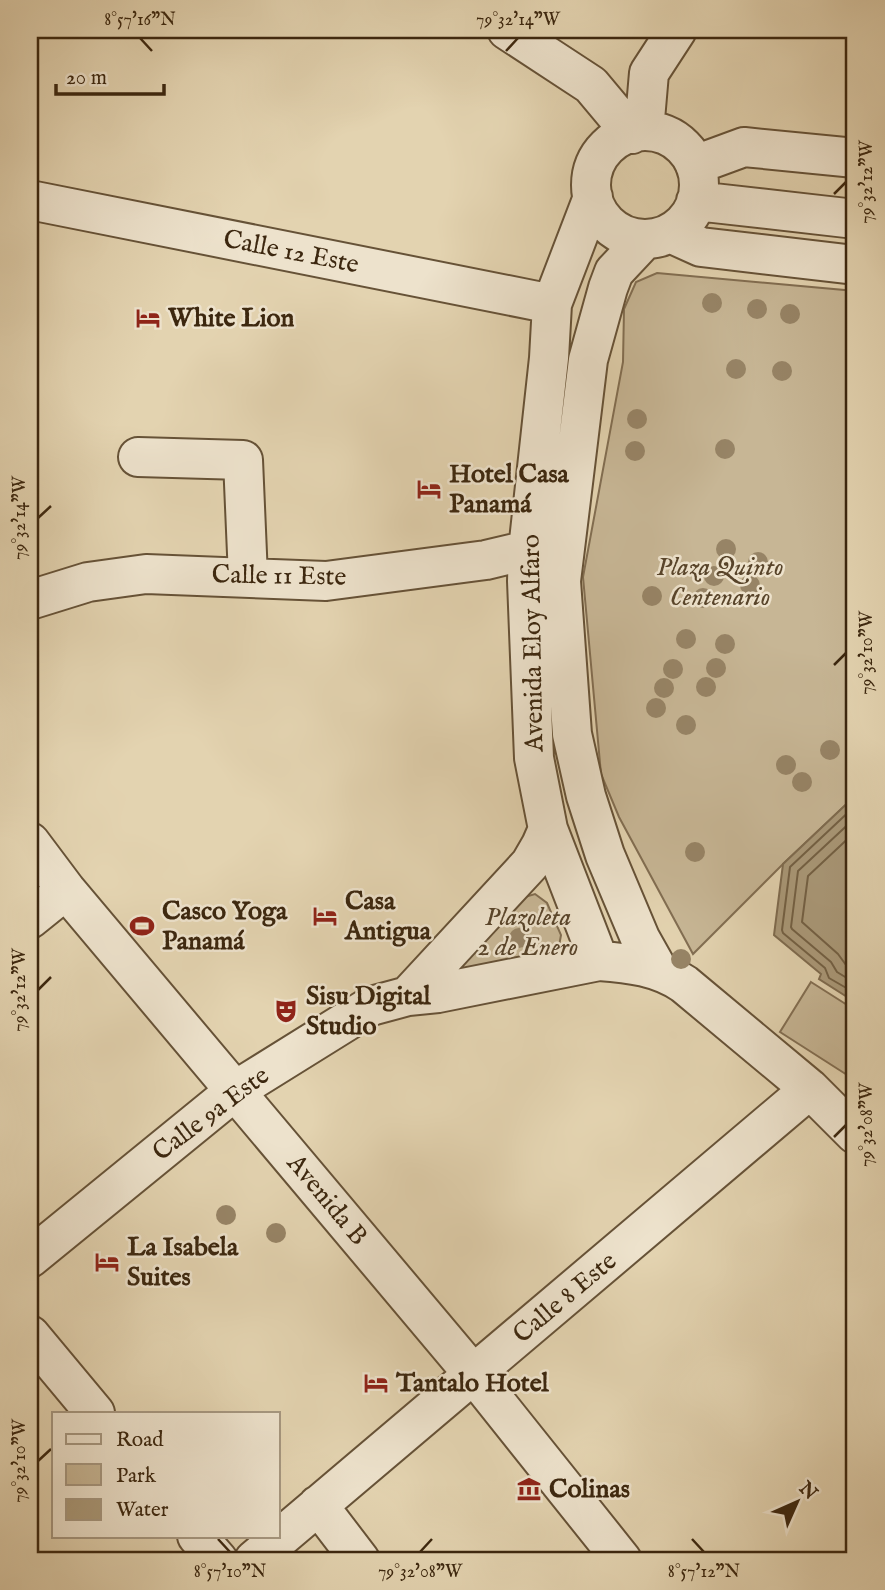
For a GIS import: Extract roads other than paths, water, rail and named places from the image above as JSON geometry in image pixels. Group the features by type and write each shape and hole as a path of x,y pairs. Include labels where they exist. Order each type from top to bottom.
{"street":[{"path":"507,30 591,85 638,132"},
{"path":"638,132 649,74 677,30"},
{"path":"658,236 687,220 696,183 691,157 679,144 663,134 638,132 622,136 606,149 595,166 593,197 600,213 612,227 628,236 658,236 701,247 855,265"},
{"path":"696,183 744,147 855,158"},
{"path":"696,183 855,219"},
{"name":"Avenida Eloy Alfaro","path":"593,197 552,303 527,581 534,758 553,843 599,961"},
{"name":"Calle 12 Este","path":"30,200 552,303"},
{"name":"Avenida Eloy Alfaro","path":"658,236 614,272 588,360 561,580 572,734 586,796 605,855 640,938 658,970"},
{"path":"138,457 243,460 248,577"},
{"name":"Calle 11 Este","path":"30,600 88,582 146,574 326,581 486,560 528,550"},
{"name":"Avenida B","path":"30,842 66,890 474,1375 622,1560"},
{"path":"408,996 530,864 541,845 553,843 577,869 588,871 605,855"},
{"path":"30,919 66,890"},
{"name":"Calle 9a Este","path":"30,1258 236,1090 371,1006 408,996 438,993 599,961 658,970"},
{"path":"658,970 670,974 684,984 810,1089 855,1134"},
{"name":"Calle 8 Este","path":"280,1538 810,1089"},
{"path":"30,1335 94,1412"},
{"path":"318,1505 360,1560"},
{"path":"199,1538 218,1560"},
{"name":"Calle 8 Este","path":"254,1560 280,1538"}],"water":[{"path":"855,796 855,1002 819,979 821,974 774,935 783,864"}],"place":[{"name":"White Lion","path":"148,318"},
{"name":"Hotel Casa Panamá","path":"429,489"},
{"name":"Casa Antigua","path":"325,916"},
{"name":"Casco Yoga Panamá","path":"142,926"},
{"name":"Sisu Digital Studio","path":"286,1011"},
{"name":"La Isabela Suites","path":"107,1262"},
{"name":"Tantalo Hotel","path":"376,1383"},
{"name":"Colinas","path":"529,1489"}],"park label":[{"name":"Plaza Quinto Centenario","path":"720,582"},
{"name":"Plazoleta 2 de Enero","path":"528,932"}]}
